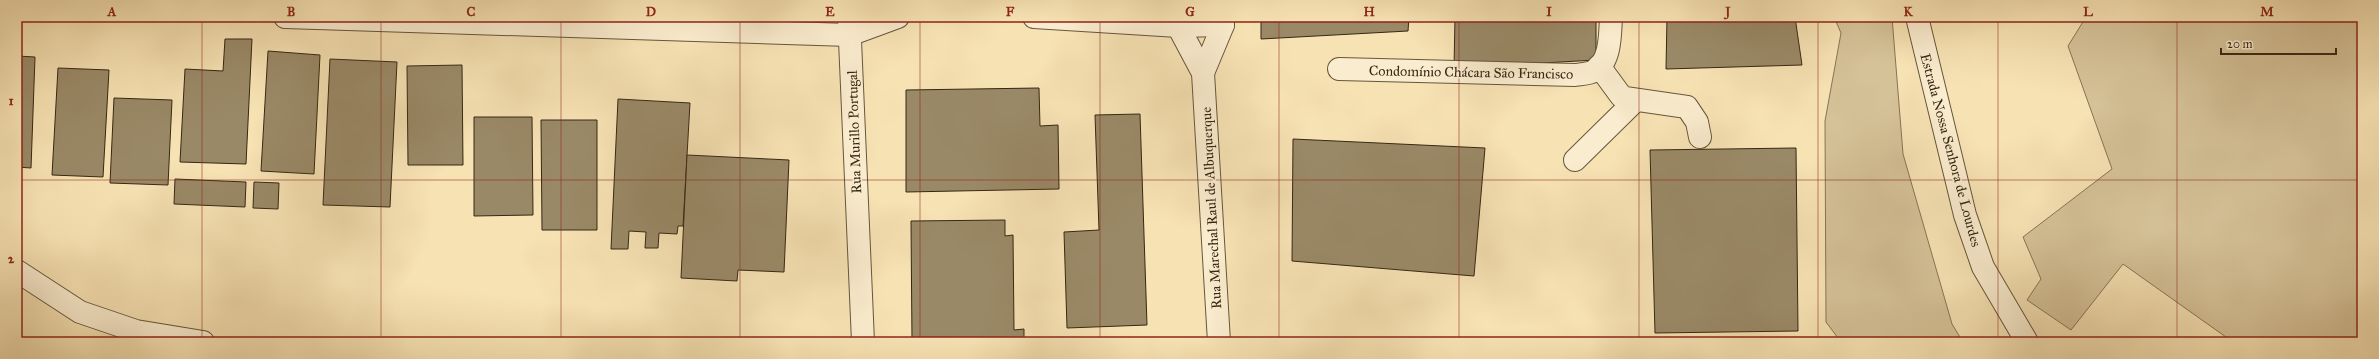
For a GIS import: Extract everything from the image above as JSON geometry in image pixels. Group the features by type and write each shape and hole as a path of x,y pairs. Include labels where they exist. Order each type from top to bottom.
{"street":[{"path":"285,17 849,26 898,17"},
{"path":"1034,17 1223,21"},
{"path":"1611,17 1610,34 1605,60 1599,66 1621,96 1636,100 1688,107 1697,122 1700,137"},
{"name":"Estrada Nossa Senhora de Lourdes","path":"1917,17 1965,215 1983,267 2027,342"},
{"name":"Rua Marechal Raul de Albuquerque","path":"1178,21 1203,73 1219,342"},
{"name":"Rua Marechal Raul de Albuquerque","path":"1203,73 1223,21"},
{"name":"Rua Murillo Portugal","path":"849,26 863,342"},
{"name":"Condomínio Chácara São Francisco","path":"1340,69 1575,75 1593,72 1599,66"},
{"path":"1576,160 1636,100"},
{"path":"17,271 32,283 80,312 136,331 203,342"}],"shaded area":[{"path":"1834,17 1892,17 1903,154 1952,324 1963,342 1841,342 1826,322 1825,121 1841,33"},
{"path":"2086,17 2362,17 2362,342 2233,342 2123,264 2071,330 2027,300 2041,279 2023,237 2112,169 2068,46"}],"building":[{"path":"1261,17 1409,17 1408,31 1261,39"},
{"path":"1455,17 1596,17 1596,60 1454,68"},
{"path":"1667,17 1795,17 1802,65 1666,69"},
{"path":"225,39 252,39 246,164 180,162 185,69 223,71"},
{"path":"268,51 320,55 314,174 261,171"},
{"path":"17,56 35,57 31,168 17,167"},
{"path":"330,59 397,62 390,207 323,205"},
{"path":"462,65 463,165 408,165 407,66"},
{"path":"58,68 109,70 103,177 52,175"},
{"path":"1039,88 1040,126 1058,125 1059,189 906,192 906,90"},
{"path":"114,98 172,100 168,185 110,183"},
{"path":"618,99 690,103 683,226 678,226 677,234 659,233 658,248 645,248 646,232 629,231 628,249 611,249"},
{"path":"1140,114 1147,325 1067,328 1064,232 1099,230 1095,115"},
{"path":"474,117 532,117 533,215 474,216"},
{"path":"541,120 597,120 597,230 542,230"},
{"path":"1293,139 1485,148 1474,276 1292,261"},
{"path":"1796,148 1798,331 1655,333 1650,150"},
{"path":"687,155 789,160 784,272 738,270 737,281 681,278"},
{"path":"175,179 246,182 245,207 174,204"},
{"path":"254,182 279,183 278,209 253,208"},
{"path":"1005,220 1005,236 1013,235 1014,330 1024,329 1024,342 912,342 911,221"}]}
